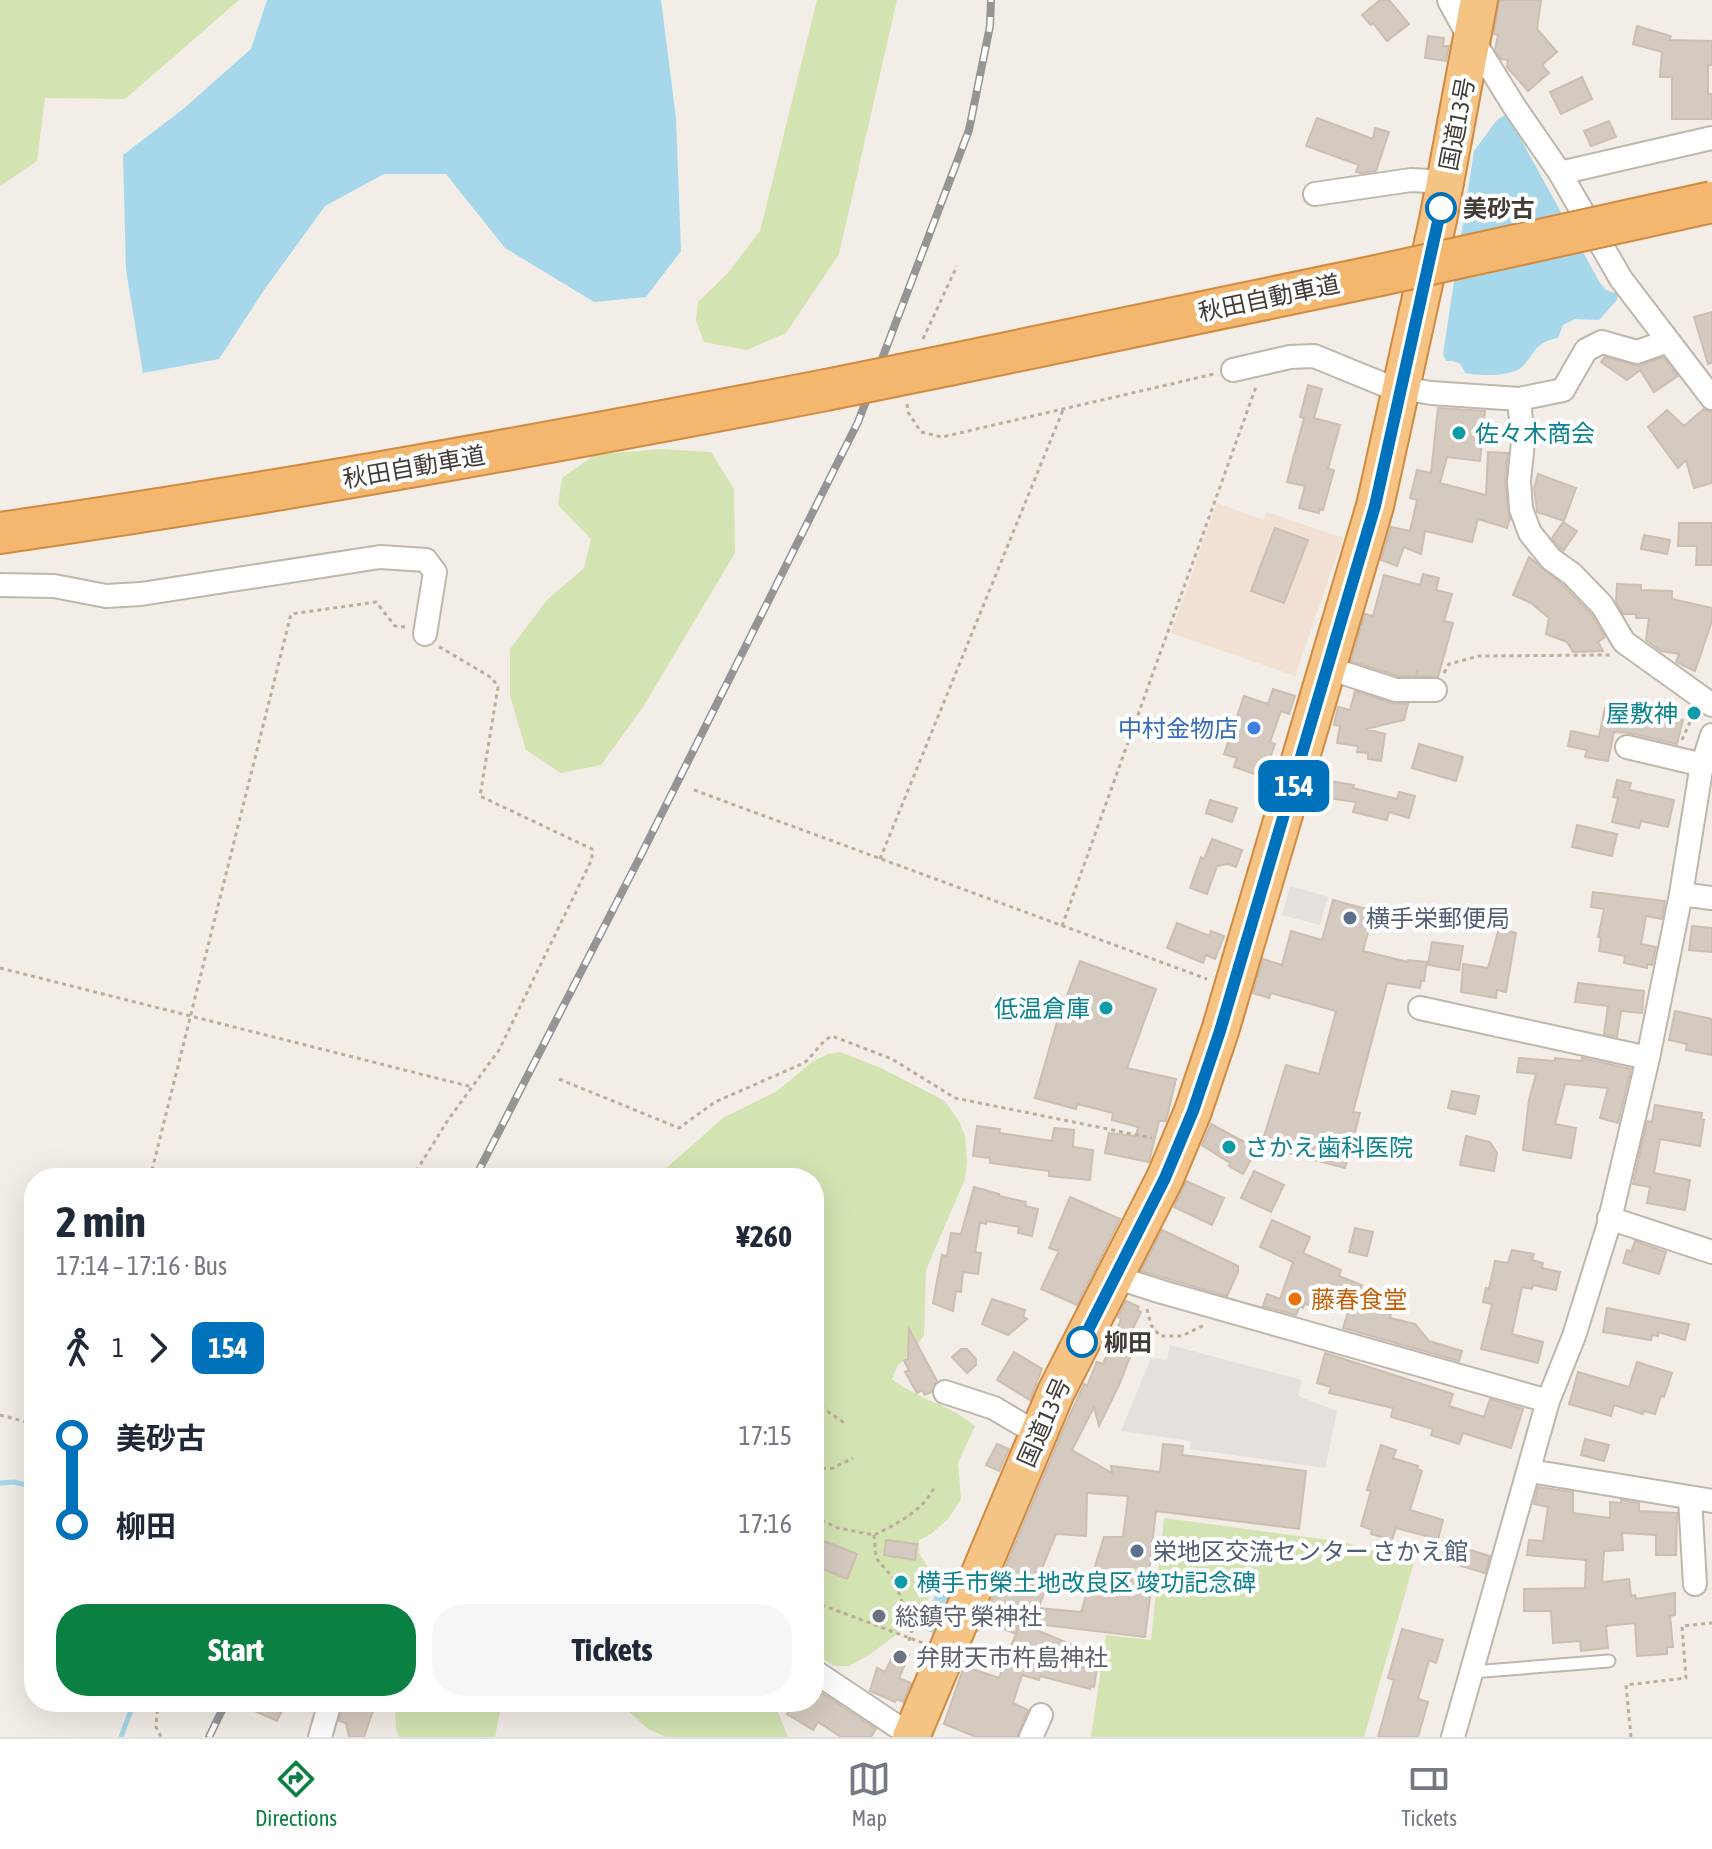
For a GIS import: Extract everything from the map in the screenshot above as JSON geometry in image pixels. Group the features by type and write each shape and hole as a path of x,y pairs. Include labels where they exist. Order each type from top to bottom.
{"highway":[{"name":"国道13号","path":"912,1737 1056,1392 1129,1281 1165,1178 1193,1111 1233,989 1375,506 1446,182 1479,0"},
{"name":"秋田自動車道","path":"0,533 166,509 510,450 826,390 933,358 1376,276 1712,202"},
{"name":"秋田自動車道","path":"0,507 826,390"}],"street":[{"path":"1451,0 1514,106 1560,173 1621,279 1712,398"},
{"path":"1560,173 1712,138"},
{"path":"1315,194 1411,180 1446,182"},
{"path":"1233,370 1290,357 1314,356 1402,389 1519,399 1563,390 1586,350 1602,342 1637,352 1668,341"},
{"path":"1519,399 1523,442 1519,481 1521,509 1530,533 1551,559 1597,598 1624,642 1712,705"},
{"path":"0,585 54,586 106,596 380,557 426,560 435,572 425,634"},
{"path":"1328,668 1396,690 1435,690"},
{"path":"1453,1737 1548,1401 1574,1336 1609,1218 1648,1058 1703,765 1712,735"},
{"path":"1627,747 1703,765"},
{"path":"1681,894 1712,898"},
{"path":"1420,1008 1648,1058"},
{"path":"1609,1218 1712,1252"},
{"path":"1129,1281 1548,1401"},
{"path":"945,1392 994,1408 1038,1434"},
{"path":"1530,1471 1701,1499 1695,1584"},
{"path":"824,1678 912,1737"},
{"path":"1031,1737 1041,1715"},
{"path":"299,1737 329,1724"}],"lane":[{"path":"1471,1672 1609,1661"}],"path":[{"path":"933,358 957,266"},
{"path":"1062,926 1265,363"},
{"path":"906,398 908,412 921,432 942,437 1233,370"},
{"path":"880,859 1063,409"},
{"path":"153,1168 291,614 376,602 395,626 421,630 443,652 492,678 498,687 480,796 592,849 592,859 499,1050 419,1168"},
{"path":"1435,690 1449,664 1479,656 1642,655"},
{"path":"694,790 1233,989"},
{"path":"0,968 472,1087"},
{"path":"559,1079 679,1128 715,1102 804,1063 816,1053 825,1039 832,1036 892,1059 955,1098 1179,1144"},
{"path":"1129,1281 1151,1325 1160,1336 1182,1336 1204,1328 1215,1307"},
{"path":"824,1409 846,1424"},
{"path":"0,1415 24,1421"},
{"path":"824,1468 833,1468 853,1458"},
{"path":"824,1522 838,1528 874,1535 914,1512 935,1486"},
{"path":"874,1535 876,1558 894,1579 912,1630 908,1644"},
{"path":"824,1606 945,1652"},
{"path":"1631,1737 1626,1685 1686,1678 1682,1626 1712,1623"},
{"path":"157,1712 156,1727 161,1737"}],"shaded area":[{"path":"1217,503 1264,520 1267,512 1343,538 1295,676 1171,633"},
{"path":"1290,886 1328,897 1320,925 1282,915"},
{"path":"1170,1345 1302,1380 1298,1396 1337,1411 1325,1468 1190,1449 1191,1441 1121,1431 1151,1358 1167,1360"}],"green space":[{"path":"0,0 239,0 125,99 45,98 37,161 0,186"},
{"path":"817,0 897,0 839,254 786,333 747,350 704,342 696,321 698,302 728,273 760,231"},
{"path":"660,449 711,452 734,489 735,553 643,707 601,765 561,773 526,750 510,696 510,649 547,600 584,568 591,539 558,505 562,478 595,455"},
{"path":"840,1052 881,1068 945,1101 965,1136 967,1161 965,1179 926,1270 924,1335 912,1353 898,1365 892,1379 975,1426 958,1463 961,1499 948,1519 919,1540 919,1553 930,1571 932,1592 916,1620 849,1666 836,1666 824,1660 824,1168 666,1168 723,1118 777,1091 812,1062"},
{"path":"1164,1518 1344,1542 1414,1563 1364,1737 1091,1737 1106,1635 1151,1640"},
{"path":"395,1712 500,1712 495,1737 399,1737"},
{"path":"630,1712 778,1712 788,1737 666,1737 648,1729"}],"water":[{"path":"267,0 661,0 676,118 681,251 646,297 594,302 505,248 446,174 384,174 325,206 219,359 143,373 126,270 123,155 182,110 251,49"},
{"path":"1507,114 1600,283 1606,290 1618,294 1617,300 1599,320 1575,319 1563,325 1558,338 1540,345 1518,370 1496,375 1471,374 1465,373 1458,363 1446,361 1443,354 1474,151 1497,120"},
{"path":"946,1570 958,1576 933,1633 921,1628"}],"building":[{"path":"1380,0 1389,0 1409,24 1387,41 1362,15"},
{"path":"1499,0 1541,0 1537,29 1557,52 1542,65 1549,73 1528,91 1507,67 1508,60 1501,59 1495,50"},
{"path":"1637,26 1671,36 1669,40 1712,41 1708,94 1712,94 1712,119 1672,119 1672,77 1660,77 1662,52 1633,44"},
{"path":"1428,36 1444,38 1443,46 1449,46 1446,61 1425,58"},
{"path":"1582,77 1592,99 1561,114 1550,92"},
{"path":"1317,118 1373,139 1375,128 1389,132 1376,171 1356,172 1359,165 1306,146"},
{"path":"1609,121 1616,137 1591,146 1584,131"},
{"path":"1712,312 1712,363 1708,364 1694,317"},
{"path":"1605,357 1639,366 1663,357 1678,376 1654,392 1640,370 1627,380 1601,362"},
{"path":"1308,385 1322,389 1314,418 1340,425 1328,469 1334,470 1323,510 1320,509 1319,513 1299,508 1305,486 1287,482 1304,418 1300,417"},
{"path":"1438,408 1485,411 1480,461 1447,457 1440,483 1486,495 1488,452 1508,453 1505,482 1510,519 1507,528 1478,519 1472,542 1425,531 1421,554 1404,547 1397,566 1381,560 1391,527 1410,531 1417,500 1410,498 1417,470 1431,473"},
{"path":"1704,409 1712,412 1712,483 1694,488 1686,460 1678,468 1648,427 1667,410 1684,426"},
{"path":"1538,474 1576,488 1564,521 1537,512 1534,488"},
{"path":"1563,522 1577,531 1563,551 1552,538"},
{"path":"1679,523 1712,523 1712,565 1696,565 1697,546 1678,546"},
{"path":"1275,528 1308,540 1284,603 1251,591"},
{"path":"1644,535 1670,540 1667,554 1641,549"},
{"path":"1529,557 1591,614 1605,637 1598,642 1603,651 1573,652 1567,642 1546,634 1549,618 1531,603 1513,595"},
{"path":"1423,574 1439,578 1436,590 1452,594 1444,621 1453,623 1438,677 1418,676 1417,671 1416,676 1398,676 1351,661 1365,614 1373,616 1384,575 1420,585"},
{"path":"1617,584 1641,585 1641,590 1672,591 1672,599 1712,608 1712,621 1695,671 1676,662 1679,654 1661,651 1646,640 1649,618 1623,614 1616,602"},
{"name":"中村金物店","path":"1273,689 1295,696 1289,714 1281,711 1270,742 1275,744 1263,777 1234,767 1237,758 1224,754 1244,696 1268,704"},
{"path":"1355,691 1392,703 1408,704 1404,720 1366,729 1385,734 1381,761 1368,759 1368,753 1357,752 1358,746 1337,743 1340,726 1334,725 1338,707 1350,710"},
{"path":"1605,708 1646,717 1646,712 1683,720 1677,744 1614,732 1608,761 1585,757 1587,750 1568,746 1571,731 1599,737"},
{"path":"1419,744 1463,757 1456,781 1412,768"},
{"path":"1324,780 1354,785 1353,788 1397,799 1399,792 1415,796 1409,818 1389,812 1387,820 1353,812 1356,802 1321,797"},
{"path":"1617,780 1631,783 1629,790 1674,800 1668,827 1641,821 1639,828 1612,822 1618,798 1613,797"},
{"path":"1210,800 1237,808 1232,822 1206,813"},
{"path":"1577,825 1617,834 1612,856 1572,847"},
{"path":"1212,839 1242,850 1236,867 1228,864 1217,866 1207,894 1190,888 1201,857 1204,859"},
{"path":"1593,892 1665,901 1662,919 1646,916 1641,944 1656,947 1652,965 1647,964 1647,968 1624,963 1625,956 1599,951 1601,938 1598,937 1604,909 1591,907"},
{"path":"1333,900 1374,911 1363,951 1408,962 1427,962 1420,988 1387,983 1353,1112 1360,1113 1345,1168 1261,1146 1286,1065 1319,1074 1336,1011 1271,993 1269,998 1253,993 1263,959 1282,965 1291,931 1322,940"},
{"path":"1177,923 1210,936 1211,931 1224,936 1215,959 1206,955 1203,963 1167,948"},
{"path":"1692,926 1712,928 1712,952 1689,950"},
{"path":"1499,928 1516,933 1506,992 1497,990 1496,998 1461,992 1463,964 1488,968"},
{"path":"1432,942 1463,946 1459,970 1428,965"},
{"path":"1080,961 1156,989 1127,1068 1176,1079 1166,1121 1159,1121 1149,1162 1105,1153 1109,1133 1136,1136 1138,1127 1112,1120 1113,1113 1077,1104 1076,1109 1035,1098 1057,1022"},
{"path":"1578,983 1644,991 1642,1013 1621,1011 1617,1037 1604,1034 1608,1006 1575,1002"},
{"path":"1675,1011 1712,1019 1712,1055 1686,1050 1687,1044 1669,1040"},
{"path":"1519,1058 1582,1061 1582,1058 1631,1069 1618,1123 1600,1118 1608,1088 1565,1084 1555,1124 1576,1128 1571,1158 1523,1150 1529,1100 1536,1074 1517,1072"},
{"path":"1452,1091 1479,1096 1475,1114 1448,1108"},
{"path":"1655,1105 1702,1113 1701,1119 1704,1120 1700,1146 1660,1139 1654,1173 1690,1180 1685,1210 1647,1203 1650,1187 1633,1184 1647,1121 1652,1122"},
{"name":"さかえ歯科医院","path":"1211,1124 1257,1149 1243,1174 1202,1145"},
{"path":"977,1126 1000,1129 999,1133 1052,1141 1054,1128 1074,1130 1073,1147 1093,1150 1090,1180 1049,1176 1049,1171 990,1163 990,1158 973,1156"},
{"path":"1466,1136 1490,1142 1497,1153 1494,1171 1460,1165"},
{"path":"1254,1171 1284,1185 1271,1212 1241,1198"},
{"path":"1186,1181 1224,1198 1212,1225 1174,1207"},
{"path":"974,1187 1026,1202 1025,1206 1038,1209 1032,1236 1018,1233 1019,1227 980,1222 975,1252 981,1253 978,1274 963,1272 961,1292 956,1291 953,1311 933,1303 942,1255 947,1256 951,1233 961,1234"},
{"path":"1070,1197 1120,1219 1077,1305 1041,1289 1059,1251 1049,1248"},
{"path":"1272,1220 1310,1237 1303,1253 1341,1270 1339,1276 1362,1285 1359,1294 1394,1303 1390,1318 1415,1324 1429,1341 1462,1351 1459,1361 1343,1328 1349,1309 1312,1293 1308,1305 1300,1306 1296,1315 1263,1306 1267,1294 1280,1299 1293,1262 1260,1247"},
{"path":"1355,1228 1373,1232 1367,1256 1349,1252"},
{"path":"1162,1230 1238,1266 1227,1296 1141,1271"},
{"path":"1635,1241 1666,1252 1659,1274 1623,1263 1627,1250 1631,1252"},
{"path":"1512,1250 1534,1254 1532,1260 1543,1263 1542,1268 1560,1272 1556,1290 1533,1285 1532,1289 1522,1287 1512,1334 1543,1342 1538,1363 1481,1349 1492,1304 1483,1302 1486,1288 1489,1289 1495,1261 1508,1263"},
{"path":"992,1299 1025,1310 1023,1317 1027,1319 1008,1335 982,1324"},
{"path":"1126,1301 1139,1307 1137,1310 1141,1312 1128,1339 1136,1342 1099,1426 1094,1407 1072,1450 1112,1473 1111,1466 1160,1472 1163,1444 1183,1446 1182,1455 1306,1471 1299,1529 1156,1511 1149,1572 1153,1573 1145,1637 1019,1622 1016,1634 990,1623 979,1630 1084,1384 1087,1386 1097,1362 1103,1364 1121,1319 1118,1317","holes":["1087,1493 1128,1496 1123,1537 1104,1537 1081,1612 1038,1608 1051,1577 1040,1573 1056,1534 1086,1536"]},
{"path":"1607,1308 1689,1324 1685,1340 1658,1332 1658,1336 1652,1335 1651,1340 1603,1332"},
{"path":"909,1329 937,1381 931,1392 925,1395 922,1390 917,1393 905,1372 909,1370 904,1361 908,1359"},
{"path":"961,1349 967,1349 976,1359 976,1365 967,1373 952,1357"},
{"path":"1014,1352 1042,1369 1030,1400 997,1380"},
{"path":"1325,1353 1453,1394 1449,1406 1484,1417 1490,1399 1523,1409 1511,1448 1463,1433 1459,1444 1431,1435 1433,1429 1391,1417 1393,1408 1329,1393 1331,1387 1317,1383"},
{"path":"1637,1362 1672,1373 1655,1414 1644,1411 1643,1414 1614,1405 1611,1416 1569,1404 1578,1372 1629,1387"},
{"path":"1585,1439 1609,1445 1604,1461 1581,1455"},
{"path":"997,1444 1009,1449 999,1471 986,1465"},
{"path":"1381,1445 1396,1450 1393,1458 1418,1466 1417,1469 1422,1471 1410,1510 1443,1520 1438,1539 1396,1528 1392,1540 1371,1534 1372,1530 1361,1526 1371,1491 1367,1490"},
{"path":"1538,1487 1573,1492 1573,1513 1610,1518 1610,1502 1621,1503 1621,1500 1639,1503 1639,1511 1677,1513 1676,1555 1656,1555 1656,1535 1622,1533 1623,1550 1604,1551 1602,1582 1629,1579 1631,1596 1635,1595 1636,1599 1675,1593 1675,1615 1670,1616 1673,1647 1667,1647 1667,1654 1637,1656 1635,1623 1606,1626 1608,1648 1581,1651 1580,1641 1553,1643 1551,1611 1524,1611 1524,1589 1585,1588 1586,1560 1527,1555 1529,1540 1543,1541 1548,1507 1534,1504"},
{"path":"886,1540 917,1544 915,1560 884,1555"},
{"path":"824,1541 857,1554 847,1579 824,1569"},
{"path":"1446,1543 1490,1556 1485,1573 1441,1560"},
{"path":"1020,1623 1099,1656 1094,1687 1090,1686 1090,1689 1040,1676 1039,1680 1022,1675 1013,1703 1028,1710 1017,1737 976,1737 944,1724 964,1666 999,1678"},
{"path":"1402,1629 1443,1640 1436,1663 1429,1660 1418,1699 1428,1702 1418,1737 1378,1737 1394,1680 1388,1678"},
{"path":"896,1650 909,1655 899,1678 911,1683 903,1702 897,1699 895,1702 870,1691 877,1668 885,1672"},
{"path":"824,1695 876,1729 871,1737 841,1737 818,1722 813,1730 787,1714 824,1712"},
{"path":"257,1712 281,1712 277,1721"},
{"path":"341,1712 373,1712 364,1737 349,1737 346,1723 339,1721"}],"waterway":[{"path":"0,1483 24,1484"},
{"path":"121,1737 130,1712"}],"railway":[{"path":"480,1168 858,422 969,130 990,26 991,0"},
{"path":"209,1737 221,1712"}],"bus line":[{"name":"154","path":"1082,1342 1165,1178 1193,1111 1220,1031 1375,506 1441,208"}],"place":[{"name":"美砂古","path":"1441,208"},
{"name":"佐々木商会","path":"1459,433"},
{"name":"屋敷神","path":"1694,713"},
{"name":"中村金物店","path":"1254,728"},
{"name":"横手栄郵便局","path":"1350,918"},
{"name":"低温倉庫","path":"1106,1008"},
{"name":"さかえ歯科医院","path":"1229,1147"},
{"name":"藤春食堂","path":"1295,1299"},
{"name":"柳田","path":"1082,1342"},
{"name":"栄地区交流センター さかえ館","path":"1137,1551"},
{"name":"横手市榮土地改良区 竣功記念碑","path":"901,1582"},
{"name":"総鎮守 榮神社","path":"879,1616"},
{"name":"弁財天市杵島神社","path":"900,1657"}]}
